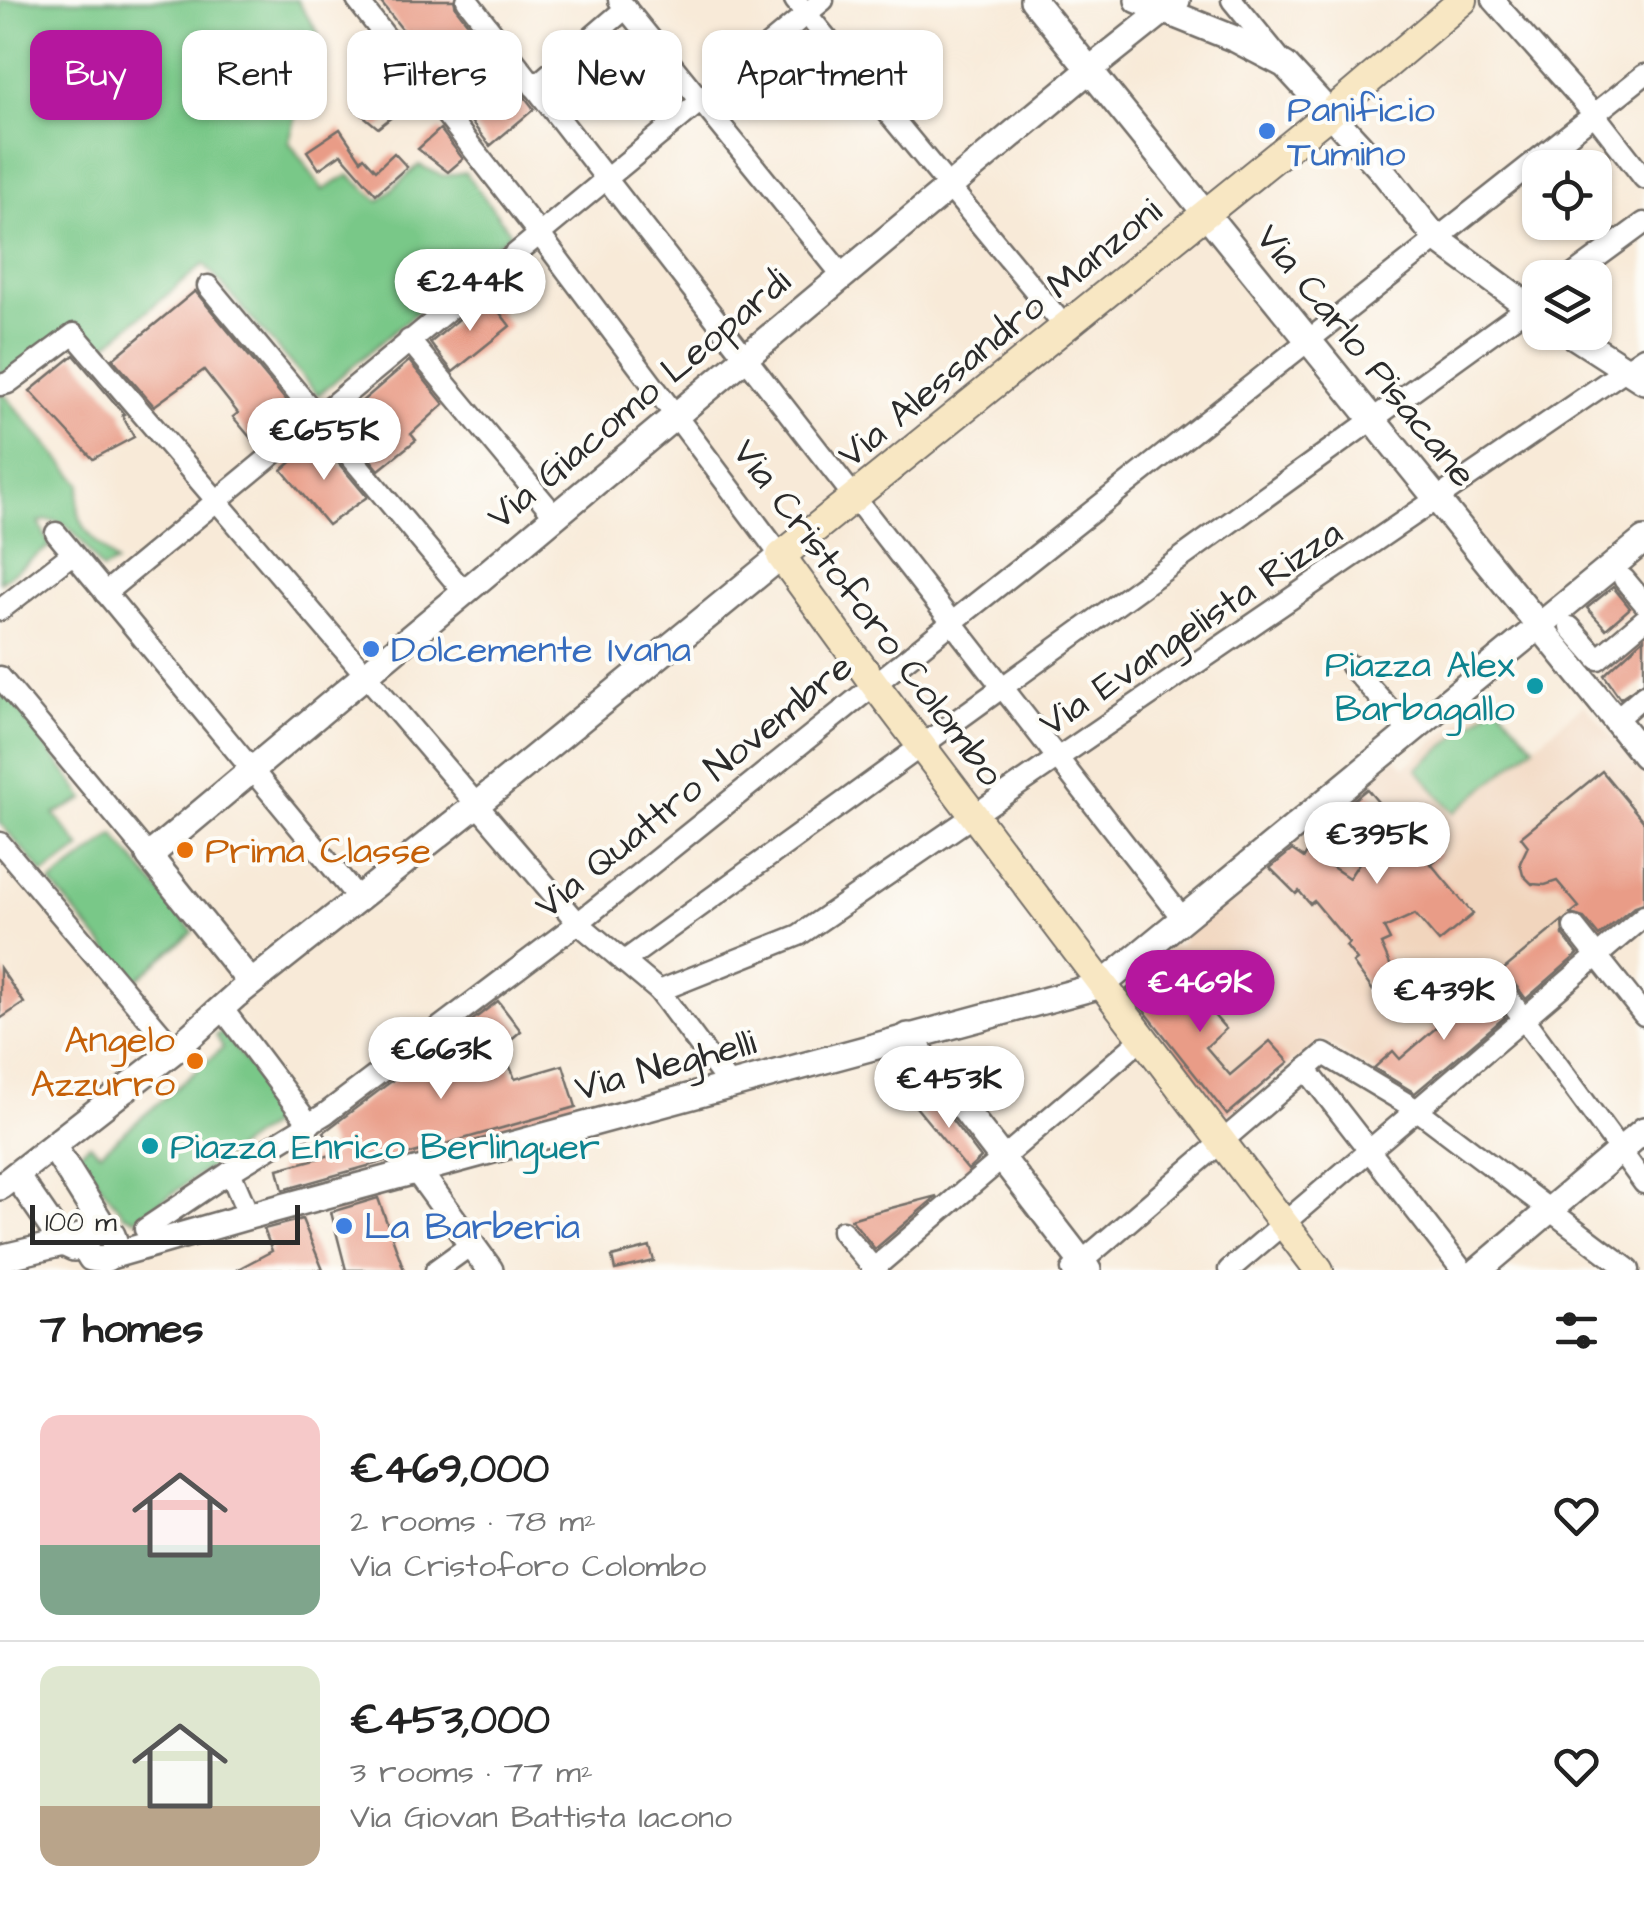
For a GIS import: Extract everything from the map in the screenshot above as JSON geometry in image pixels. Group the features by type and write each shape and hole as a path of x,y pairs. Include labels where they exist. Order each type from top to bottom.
{"main road":[{"name":"Via Alessandro Manzoni","path":"781,556 1330,114 1463,0"},
{"name":"Via Cristoforo Colombo","path":"781,556 1320,1270"}],"street":[{"name":"Via Cristoforo Colombo","path":"357,0 540,235 781,556"},
{"path":"466,0 1182,919"},
{"name":"Via Carlo Pisacane","path":"1033,0 1644,755"},
{"path":"1138,0 1171,6 1285,65"},
{"path":"1232,0 1285,65 1381,169 1436,238 1522,297"},
{"path":"1493,0 1595,114 1644,178"},
{"path":"534,87 623,4 842,276"},
{"path":"105,593 606,180 808,5 1065,327"},
{"name":"Via Giacomo Leopardi","path":"150,856 1171,6"},
{"name":"Via Quattro Novembre","path":"145,1229 310,1125 578,923 1644,75"},
{"path":"1594,260 1644,223"},
{"path":"208,286 464,592"},
{"path":"623,962 1371,420 1522,317"},
{"path":"0,384 74,334 578,923 660,991 730,1086"},
{"path":"410,340 555,516"},
{"path":"1602,350 1638,369"},
{"name":"Via Evangelista Rizza","path":"660,991 799,935 1638,369"},
{"path":"56,533 358,898"},
{"path":"1102,985 1644,540"},
{"path":"0,610 72,554"},
{"name":"Via Alessandro Manzoni","path":"8,1181 175,1050 252,983 781,556"},
{"path":"1624,579 1644,603"},
{"path":"1570,627 1598,659 1644,620"},
{"path":"1352,666 1410,732"},
{"path":"0,677 252,983"},
{"path":"1615,720 1644,694"},
{"path":"0,843 175,1050"},
{"path":"1229,1270 1644,916"},
{"path":"1574,927 1644,1014"},
{"name":"Via Neghelli","path":"248,1216 1102,985"},
{"path":"1502,988 1644,1182"},
{"path":"222,1008 310,1125"},
{"path":"908,1036 1081,1267 1324,1054 1419,1111 1629,1270"},
{"path":"842,1231 873,1270 1143,1038"},
{"path":"1306,1069 1462,1270"},
{"path":"1479,1270 1644,1130"},
{"path":"53,1146 96,1252"},
{"path":"418,1171 490,1270"},
{"path":"230,1172 248,1216"},
{"path":"8,1181 96,1252"},
{"path":"4,1270 248,1216"},
{"path":"0,1258 96,1252 145,1229 248,1216"},
{"path":"436,1270 472,1244"}],"shaded area":[{"path":"1491,695 1534,746 1584,704 1644,774 1644,852 1380,1076 1322,1040 1227,1115 1171,1050 1175,1046 1126,990 1131,986 1127,982 1173,944 1177,947 1184,941 1182,937 1395,757 1405,767"}],"green space":[{"path":"0,0 297,0 316,30 182,30 182,120 295,120 289,142 323,190 349,175 379,201 419,165 443,176 465,172 511,233 318,395 204,264 99,351 85,329 3,393 81,484 81,519 91,537 116,563 102,570 68,527 50,520 39,522 50,546 0,582"},
{"path":"0,683 85,799 54,814 81,848 44,874 0,823"},
{"path":"1497,703 1534,746 1454,813 1417,769"},
{"path":"114,835 193,932 134,982 51,883"},
{"path":"222,1032 276,1099 275,1119 136,1219 124,1215 77,1154 90,1144 100,1153 223,1048 216,1035"}],"building":[{"path":"379,0 454,0 473,30 403,30"},
{"path":"522,93 534,109 522,119"},
{"path":"368,120 388,120 378,128"},
{"path":"470,120 521,120 490,146"},
{"path":"340,129 361,160 364,157 376,170 394,153 407,167 376,194 341,154 319,169 307,151"},
{"path":"440,129 463,159 448,172 418,149"},
{"path":"195,291 298,415 259,448 233,417 238,413 204,370 154,406 113,359"},
{"path":"487,296 510,326 453,372 430,343"},
{"path":"74,355 124,414 134,437 93,459 30,391"},
{"path":"409,361 444,404 411,434 416,440 379,470 339,421"},
{"path":"318,439 367,497 328,525 282,470"},
{"path":"1613,587 1630,608 1606,629 1587,608"},
{"path":"1644,638 1644,682 1620,698 1604,675"},
{"path":"1602,771 1644,822 1644,903 1599,936 1584,918 1570,914 1579,907 1557,881 1532,884 1523,875 1520,863 1528,846 1521,837"},
{"path":"1367,789 1405,834 1415,828 1430,839 1440,856 1431,864 1473,914 1439,942 1415,914 1384,928 1390,940 1381,944 1396,978 1376,995 1353,963 1357,960 1346,946 1349,943 1314,901 1310,904 1299,891 1296,894 1270,868 1292,850 1304,858 1308,851 1349,878 1365,854 1333,816"},
{"path":"1562,921 1563,935 1578,954 1526,999 1511,979 1497,975"},
{"path":"1167,955 1215,1010 1212,1013 1226,1029 1206,1047 1230,1075 1270,1041 1289,1062 1227,1115 1127,989"},
{"path":"0,968 24,1003 0,1019"},
{"path":"1489,982 1489,995 1505,1017 1415,1093 1374,1068 1393,1051 1400,1059"},
{"path":"498,1001 521,1031 502,1047 515,1079 563,1065 576,1107 283,1190 278,1169 335,1154 324,1132"},
{"path":"932,1094 981,1158 968,1170 916,1107"},
{"path":"937,1196 875,1249 851,1219 868,1214"},
{"path":"378,1198 404,1270 346,1270 331,1212"},
{"path":"302,1219 323,1270 236,1270 272,1251 264,1229"},
{"path":"650,1247 654,1261 615,1270 612,1257"}],"place":[{"name":"Panificio Tumino","path":"1267,131"},
{"name":"Dolcemente Ivana","path":"371,649"},
{"name":"Piazza Alex Barbagallo","path":"1535,686"},
{"name":"Prima Classe","path":"185,850"},
{"name":"Angelo Azzurro","path":"195,1061"},
{"name":"Piazza Enrico Berlinguer","path":"150,1146"},
{"name":"La Barberia","path":"344,1226"}]}
